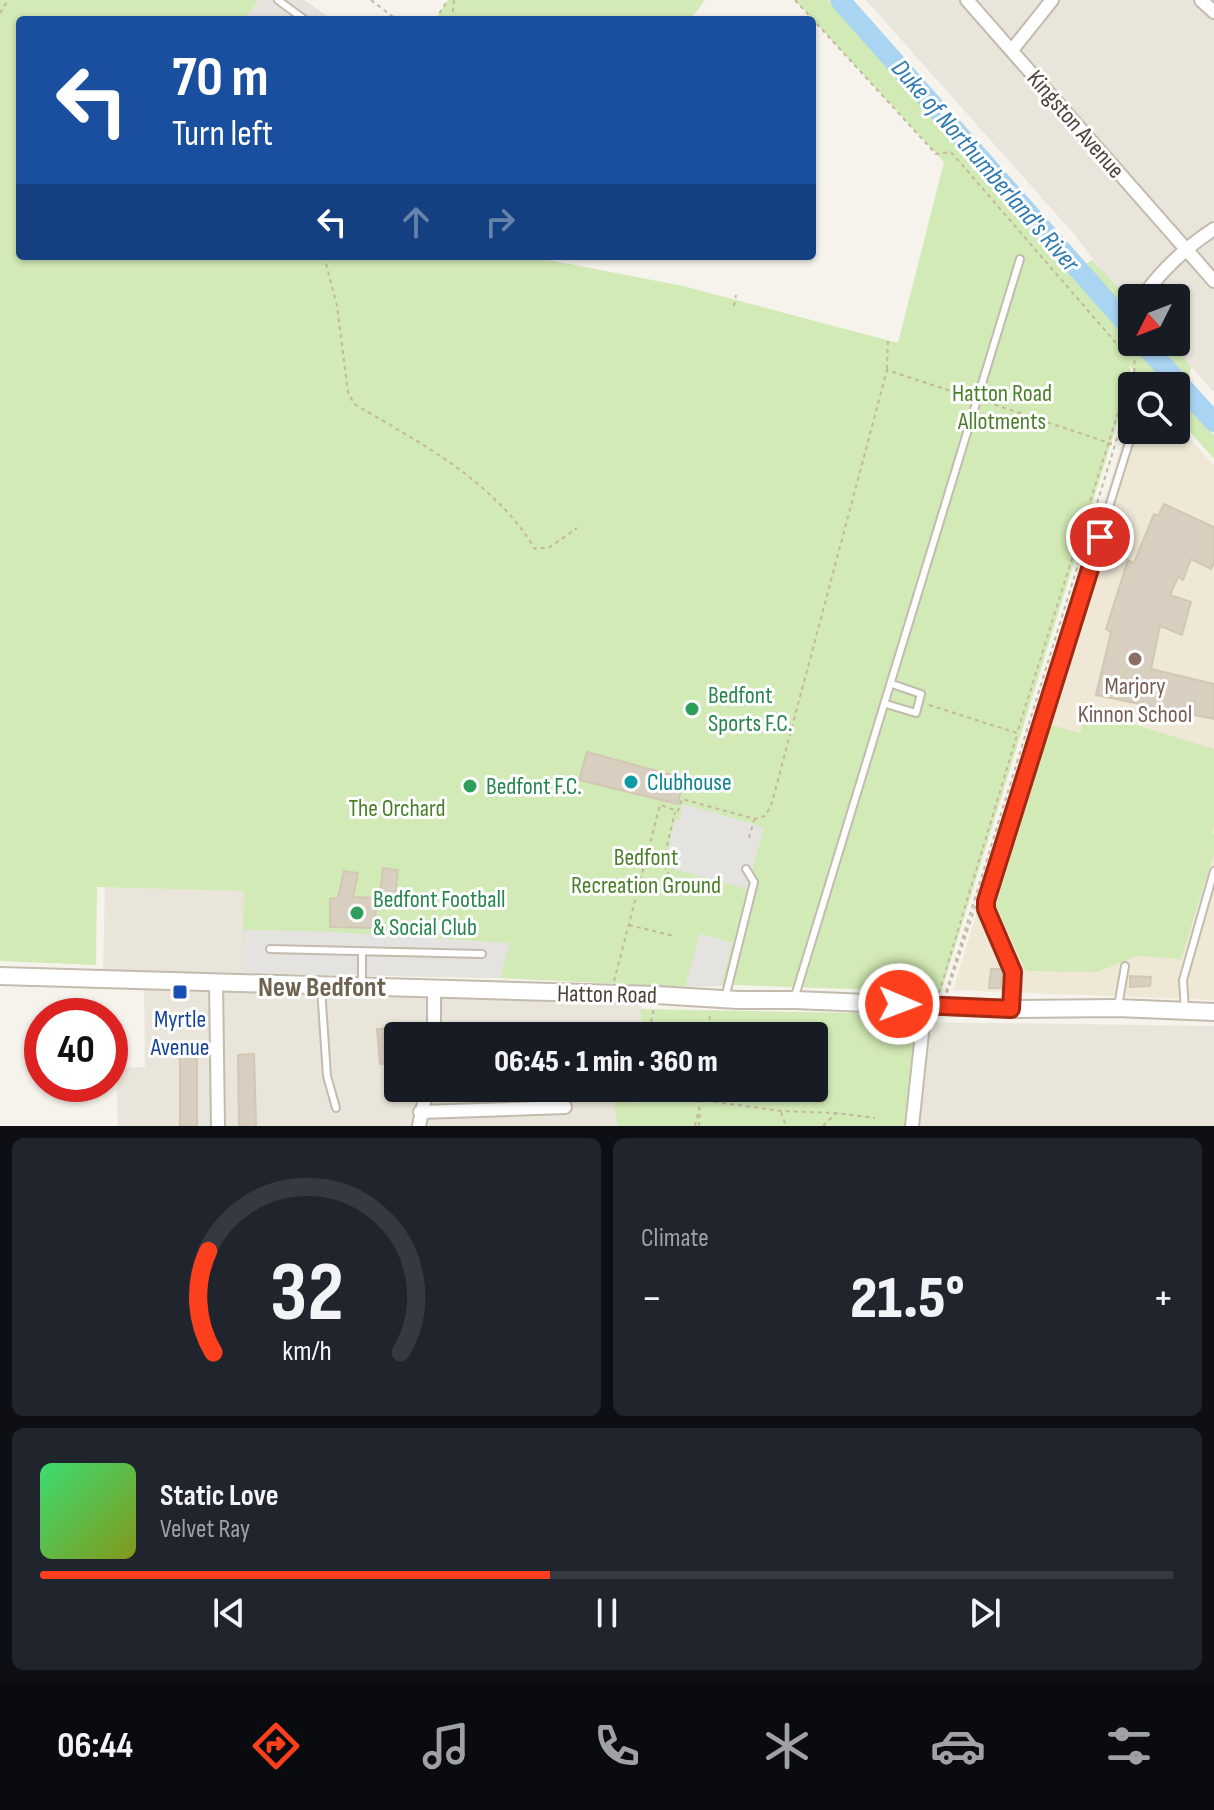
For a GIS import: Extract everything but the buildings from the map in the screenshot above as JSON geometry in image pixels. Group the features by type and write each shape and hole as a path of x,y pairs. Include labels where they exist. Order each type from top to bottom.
{"street":[{"name":"Kingston Avenue","path":"967,0 1214,281"},
{"path":"1012,50 1052,0"},
{"path":"1201,0 1214,12"},
{"path":"1152,284 1185,249 1214,229"},
{"name":"Hatton Road","path":"0,976 362,985 1011,1009 1117,1008 1214,1012"},
{"path":"216,981 218,1126"},
{"path":"434,988 434,1022"},
{"path":"912,1126 936,1005"},
{"path":"419,1126 423,1102"},
{"path":"420,1112 565,1107"}],"lane":[{"path":"278,0 300,16"},
{"path":"795,1000 1020,259"},
{"path":"1011,1009 1013,972 986,909 986,901 1129,444"},
{"path":"886,704 916,713 921,694 892,684"},
{"path":"718,998 754,882 746,869"},
{"path":"1185,1010 1183,980 1214,871"},
{"path":"270,949 482,954"},
{"path":"362,951 362,985"},
{"path":"1117,1008 1125,966"},
{"path":"321,984 327,1076 336,1108"}],"path":[{"path":"0,13 8,0"},
{"path":"371,0 392,16"},
{"path":"795,0 810,16"},
{"path":"816,23 936,154 951,152 1118,345"},
{"path":"325,260 337,306 348,392 354,404 453,463 517,520 535,549 550,547 577,528"},
{"path":"734,306 736,295"},
{"path":"611,994 660,805 678,811 682,799 755,819 765,816 771,806 887,370 888,338"},
{"path":"1133,356 1134,372"},
{"path":"887,370 1115,445"},
{"path":"936,1005 1017,733 1118,414"},
{"path":"936,1005 945,990 1118,434"},
{"path":"919,702 1017,733"},
{"path":"673,883 663,863 675,810"},
{"path":"749,838 755,819"},
{"path":"646,855 664,860"},
{"path":"629,925 674,936"},
{"path":"712,1022 718,998"},
{"path":"697,1126 701,1102"},
{"path":"716,1102 781,1111 875,1118"},
{"path":"781,1111 786,1126"},
{"path":"823,1126 836,1113"}],"shaded area":[{"path":"259,0 304,0 327,16 247,16"},
{"path":"866,0 1214,0 1214,392 1182,356 1190,356 1190,284 1118,284 1118,289 1074,234"},
{"name":"Marjory Kinnon School","path":"1190,439 1214,466 1214,1000 953,990 1122,444 1190,444"},
{"path":"683,804 764,827 747,889 670,868 665,860 675,820 679,820"},
{"path":"105,887 245,891 243,973 501,991 642,995 641,1022 384,1022 384,1102 614,1102 617,1126 118,1126 117,1102 128,1102 128,1068 145,1067 144,975 103,973"},
{"path":"244,930 315,931 510,943 500,978 242,973"},
{"path":"700,933 732,943 721,986 685,987"},
{"path":"915,1022 1214,1026 1214,1126 904,1126"}],"green space":[{"path":"0,0 259,0 247,16 16,16 16,260 549,260 683,286 898,343 944,162 816,23 816,16 810,16 795,0 828,0 1118,326 1118,356 1144,356 1159,372 1136,372 1129,365 1131,372 1118,372 1118,420 941,992 242,973 244,891 97,887 96,965 0,961"},
{"path":"448,0 705,0 693,16 438,16"},
{"path":"1092,260 1118,287 1118,305 1083,266"},
{"path":"1165,356 1182,356 1191,366 1190,374 1190,372 1179,372"},
{"path":"1190,408 1214,435 1214,459 1190,432"},
{"path":"1087,710 1214,749 1214,853 1181,959 1138,956 1097,972 1026,971 996,906 1051,725 1080,733"},
{"path":"641,1009 907,1014 915,1022 904,1126 617,1126 614,1102 828,1102 828,1022 641,1022"}],"waterway":[{"name":"Duke of Northumberland's River","path":"840,0 1118,314"},
{"name":"Duke of Northumberland's River","path":"1155,356 1214,422"}],"place":[{"name":"Marjory Kinnon School","path":"1135,659"},
{"name":"Bedfont Sports F.C.","path":"692,709"},
{"name":"Clubhouse","path":"631,782"},
{"name":"Bedfont F.C.","path":"470,786"},
{"name":"Bedfont Football & Social Club","path":"357,913"},
{"name":"Myrtle Avenue","path":"180,992"}],"district":[{"name":"New Bedfont","path":"322,986"}],"route":[{"path":"899,1004 1011,1009 1013,972 986,909 986,901 1100,537"}],"park label":[{"name":"Hatton Road Allotments","path":"1002,407"},
{"name":"The Orchard","path":"397,808"},
{"name":"Bedfont Recreation Ground","path":"646,871"}]}
